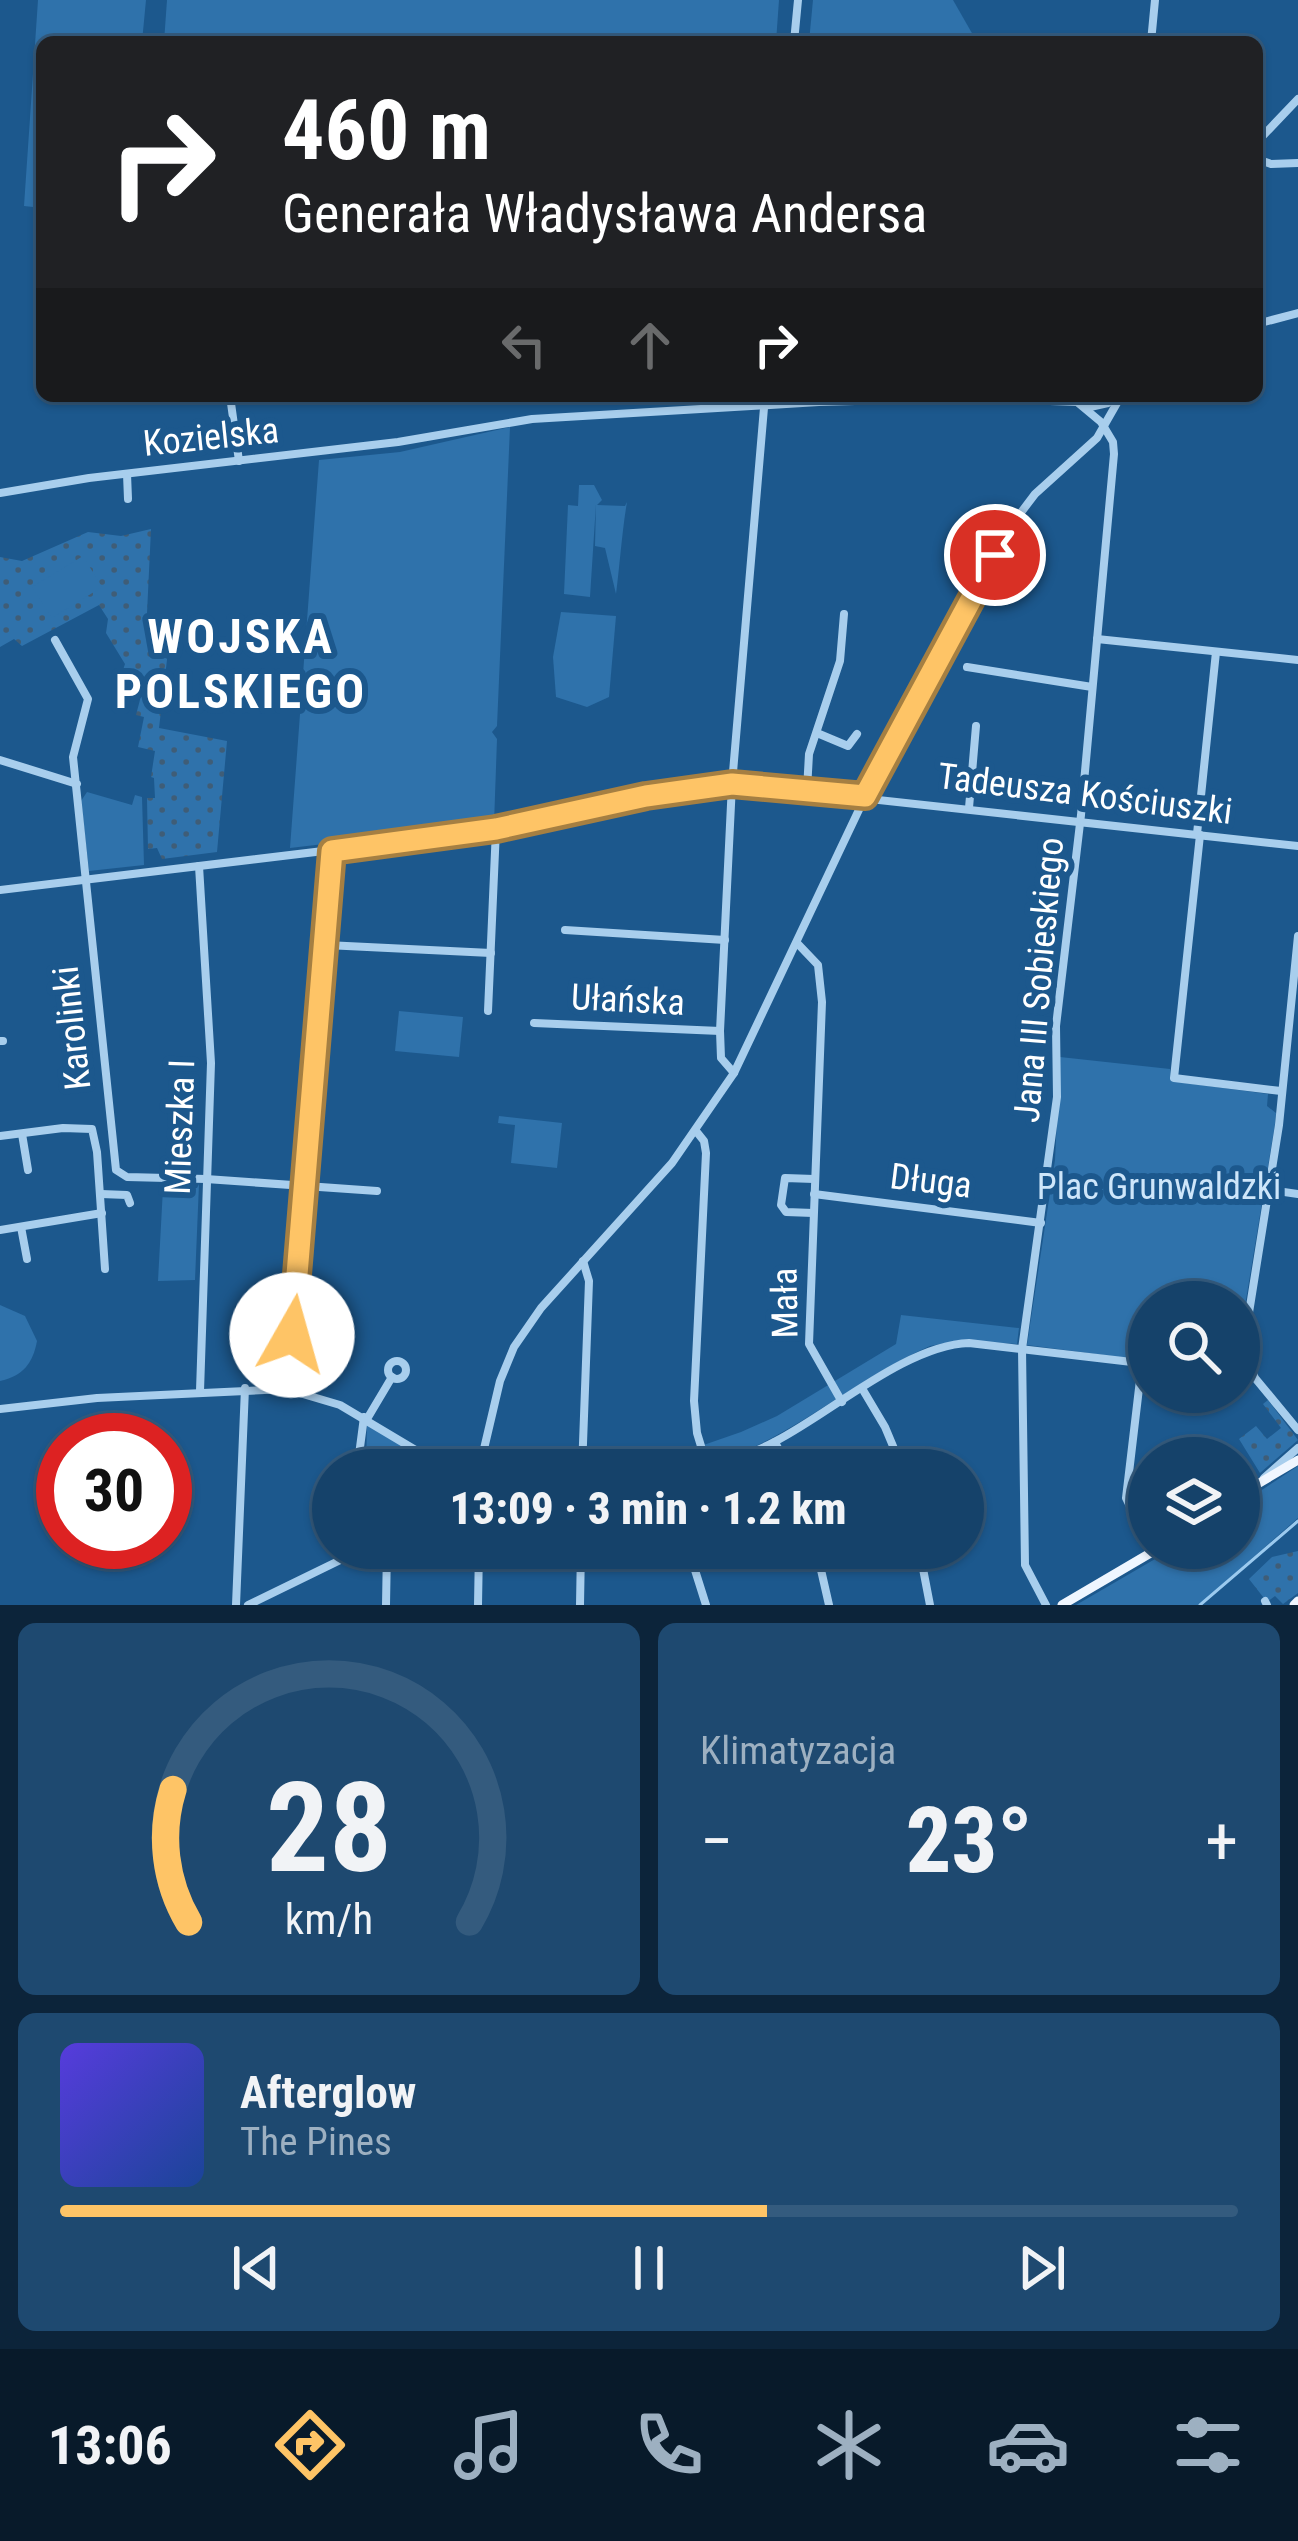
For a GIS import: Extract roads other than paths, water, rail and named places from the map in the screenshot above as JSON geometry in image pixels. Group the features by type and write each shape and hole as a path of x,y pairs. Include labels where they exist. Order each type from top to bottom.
{"main road":[{"path":"1260,1481 1298,1460"},
{"path":"1062,1605 1128,1564"}],"street":[{"path":"795,36 798,0"},
{"path":"1152,36 1155,0"},
{"path":"1263,136 1298,98"},
{"path":"1263,161 1298,163"},
{"path":"1263,322 1298,313"},
{"path":"231,402 239,461"},
{"name":"Kozielska","path":"0,493 127,473 369,446 548,417 739,402"},
{"path":"734,1073 721,1058 720,1031 732,784 765,402"},
{"name":"Kozielska","path":"1073,402 1088,408"},
{"path":"1104,428 1088,408 1110,402"},
{"path":"484,1449 507,1361 541,1308 660,1178 734,1073 865,796 1017,515 1104,428 1115,402"},
{"name":"Jana III Sobieskiego","path":"1046,1605 1024,1564 1022,1349 1057,1097 1056,1026 1081,821 1114,448 1104,428"},
{"name":"Kozielska","path":"127,473 128,500"},
{"path":"807,790 809,754 840,661 844,614"},
{"path":"1097,639 1298,660"},
{"name":"Karolinki","path":"55,640 88,699 73,757 78,852 116,1170 128,1177 206,1178"},
{"path":"1216,652 1174,1078 1281,1090"},
{"path":"968,667 1092,687"},
{"path":"968,808 976,726"},
{"path":"817,733 848,746 857,734"},
{"path":"0,760 77,784"},
{"name":"Tadeusza Kościuszki","path":"0,890 496,829 646,796 732,784 1298,846"},
{"path":"488,1012 496,829"},
{"path":"286,1389 332,851"},
{"name":"Mieszka I","path":"199,866 210,1019 200,1391"},
{"path":"565,930 725,940"},
{"path":"1254,1281 1270,1190 1298,936"},
{"name":"Mała","path":"797,943 815,959 820,978 809,1344 842,1402"},
{"path":"326,945 491,953"},
{"name":"Ułańska","path":"534,1023 720,1031"},
{"path":"0,1136 88,1128 94,1132 105,1269"},
{"path":"696,1132 706,1143 695,1421 702,1449"},
{"path":"22,1134 28,1170"},
{"path":"96,1145 112,1143"},
{"path":"206,1178 377,1191"},
{"path":"813,1213 786,1212 781,1205 784,1179 814,1179"},
{"path":"1270,1190 1298,1194"},
{"path":"101,1192 127,1195 130,1203"},
{"name":"Długa","path":"814,1194 1041,1222"},
{"path":"0,1230 102,1213"},
{"path":"21,1227 27,1259"},
{"path":"583,1449 589,1281 584,1261"},
{"path":"758,1449 923,1353 944,1346 969,1343 1128,1361"},
{"path":"360,1449 365,1418 392,1377"},
{"path":"1260,1384 1298,1430"},
{"path":"236,1605 245,1388"},
{"path":"0,1409 200,1391 286,1389 326,1399 415,1449"},
{"path":"862,1390 894,1449"},
{"path":"775,1442 778,1449"},
{"path":"1264,1478 1298,1448"},
{"path":"1128,1473 1128,1508"},
{"path":"248,1605 319,1569"},
{"path":"386,1605 387,1569"},
{"path":"478,1605 479,1569"},
{"path":"580,1605 581,1569"},
{"path":"695,1569 706,1605"},
{"path":"821,1569 829,1605"},
{"path":"923,1569 930,1605"}],"waterway":[{"path":"1200,1605 1298,1521"}],"district":[{"name":"WOJSKA POLSKIEGO","path":"241,664"}],"park label":[{"name":"Plac Grunwaldzki","path":"1159,1187"}]}
